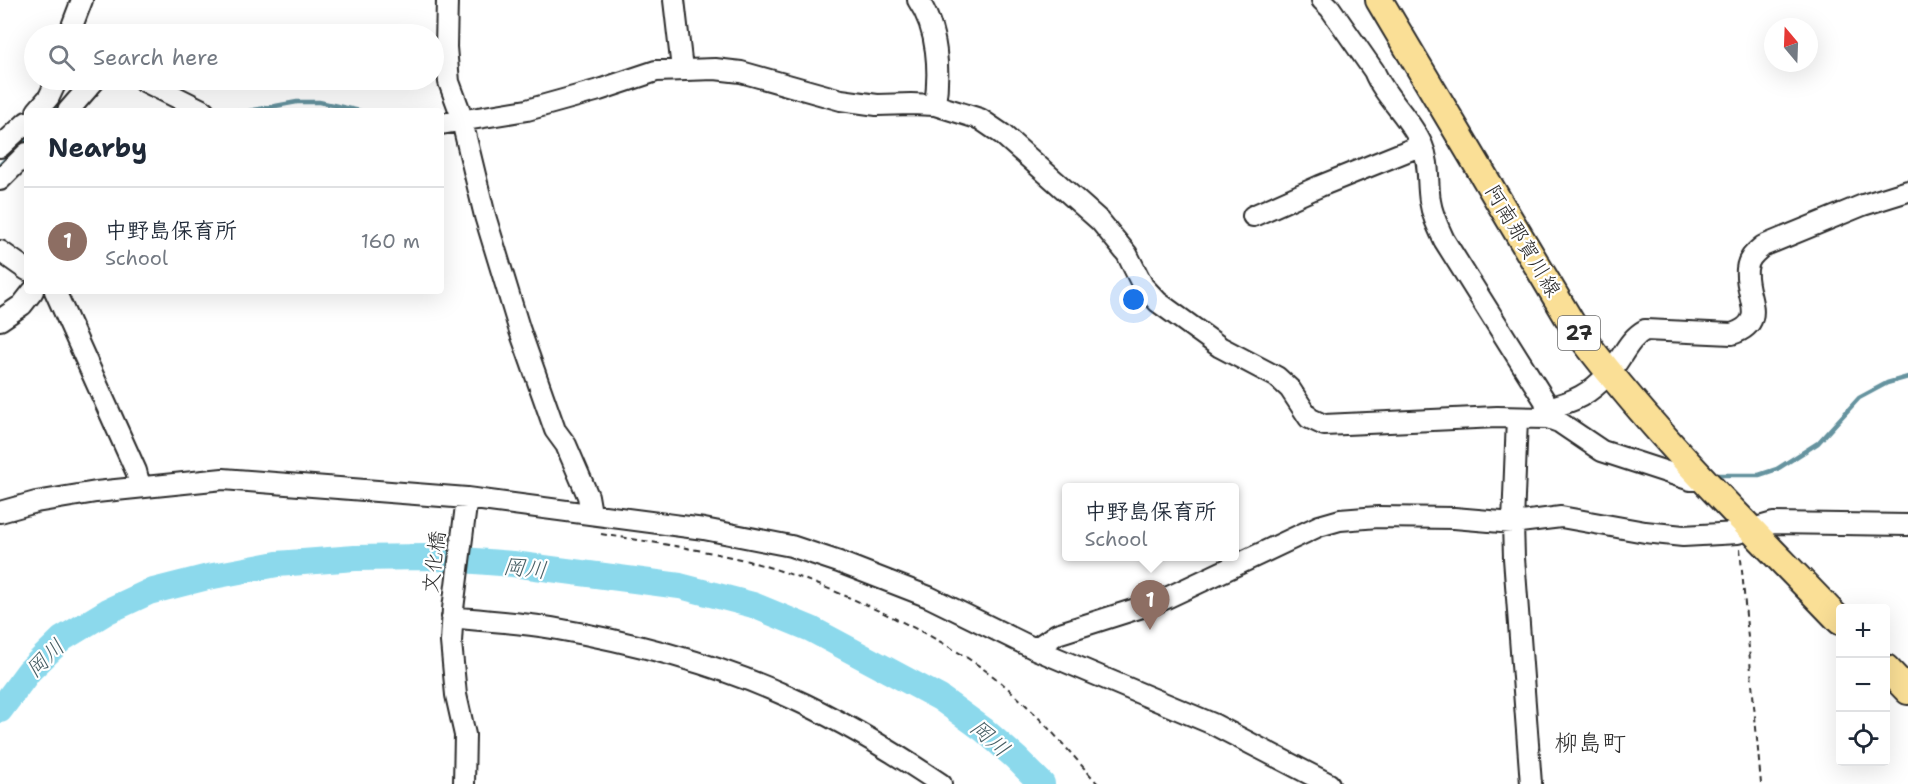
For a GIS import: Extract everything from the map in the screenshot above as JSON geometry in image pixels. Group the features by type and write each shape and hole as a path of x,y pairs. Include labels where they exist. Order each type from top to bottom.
{"main road":[{"name":"阿南那賀川線","path":"1379,0 1572,324 1608,374 1704,480 1745,531 1836,617"},
{"path":"1890,672 1908,691"}],"street":[{"path":"73,24 81,0"},
{"path":"447,0 446,47 449,82 462,121 485,216 519,327 555,430 566,445 588,496 591,513"},
{"path":"674,0 682,69"},
{"path":"918,0 924,8 935,43 939,82 935,105"},
{"path":"1322,0 1368,62 1378,82 1410,122 1427,160 1434,220 1548,413 1602,451 1681,477 1704,480"},
{"path":"444,124 527,110 656,71 682,69 741,72 850,102 877,105 935,105 980,119 1002,134 1100,221 1127,254 1143,286 1158,302 1220,347 1277,377 1290,389 1309,418 1324,425 1361,425 1382,421 1517,418 1548,413 1581,397 1608,374 1636,335 1645,330 1732,334 1744,330 1751,323 1753,313 1747,270 1751,257 1763,246 1863,205 1908,191"},
{"path":"39,108 52,90"},
{"path":"71,108 86,90"},
{"path":"162,90 198,108"},
{"path":"0,147 24,125"},
{"path":"1253,216 1320,186 1422,146"},
{"path":"0,251 24,268"},
{"path":"0,320 22,305 31,294"},
{"path":"56,294 132,460 140,486"},
{"path":"1517,418 1513,523 1516,606 1531,784"},
{"path":"0,512 36,502 140,486 223,479 467,498 704,529 790,546 839,562 929,597 1035,649 1213,724 1329,784"},
{"name":"文化橋","path":"464,784 465,735 456,695 451,642 467,498"},
{"path":"1035,649 1057,634 1158,602 1319,526 1340,520 1378,517 1454,518 1513,523 1561,517 1683,536 1745,531 1773,523 1908,525"},
{"path":"453,613 551,627 650,650 734,674 788,696 877,742 941,784"},
{"path":"877,742 882,757 916,784"}],"path":[{"path":"1745,531 1761,784"},
{"path":"598,533 668,544 749,562 840,592 925,633 1003,684 1044,722 1098,784"}],"waterway":[{"path":"57,108 64,102"},
{"path":"265,108 297,102 319,102 346,108"},
{"path":"0,165 24,141"},
{"path":"1713,475 1759,475 1777,469 1818,443 1859,398 1887,383 1908,377"},
{"name":"岡川","path":"0,710 29,671 62,639 108,611 149,592 208,577 277,564 355,558 425,557 513,564 680,586 753,605 811,629 940,698 984,730 1042,784"}],"place":[{"name":"中野島保育所","path":"1150,630"}],"district":[{"name":"柳島町","path":"1590,743"}]}
